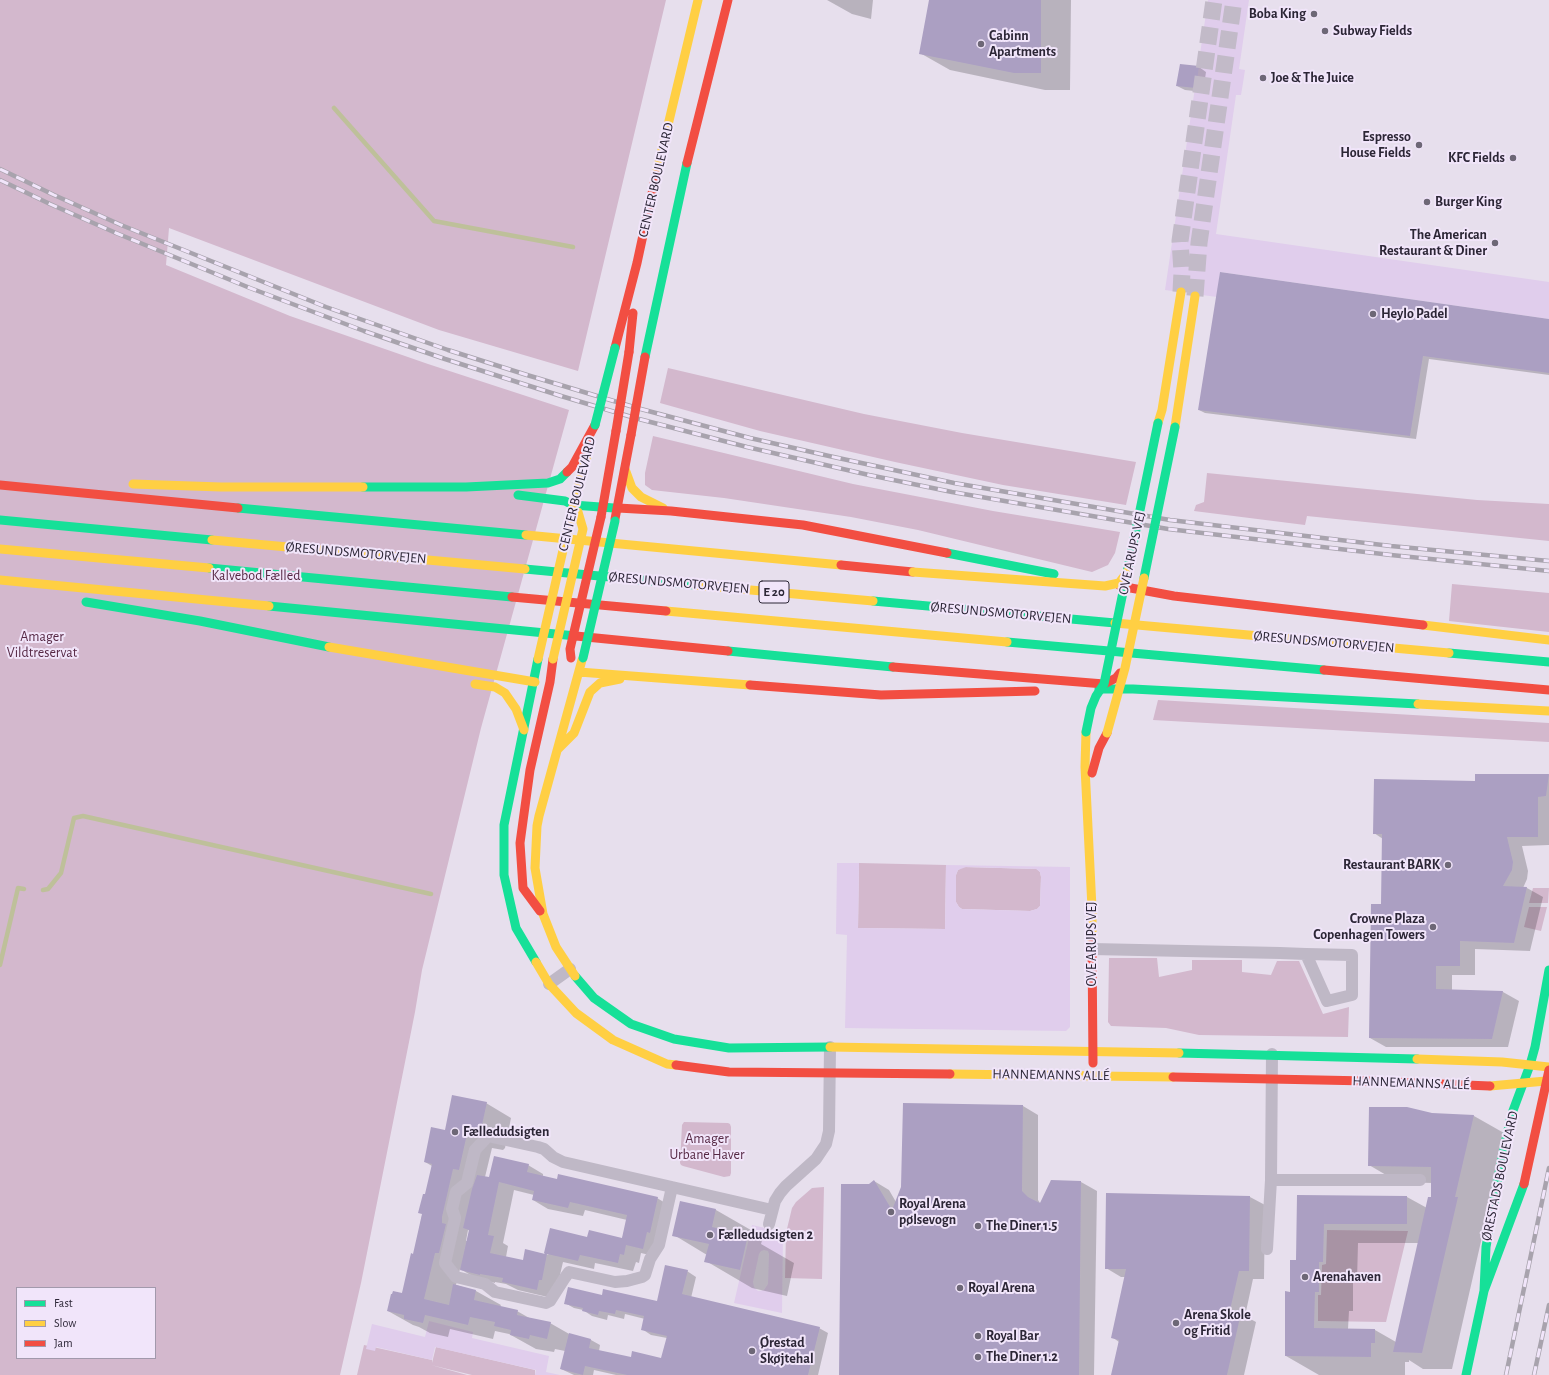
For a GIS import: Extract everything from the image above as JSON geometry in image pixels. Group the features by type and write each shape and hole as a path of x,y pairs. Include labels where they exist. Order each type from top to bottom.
{"main road":[{"name":"CENTER BOULEVARD","path":"549,984 516,928 504,875 504,825 535,682 538,659 595,425 637,263 657,168 698,0"},
{"name":"CENTER BOULEVARD","path":"570,969 556,947 543,914 535,868 537,826 583,658 615,521 645,357 685,172 728,0"},
{"path":"579,672 571,658 570,649 603,507 629,352 637,263"},
{"name":"OVE ARUPS VEJ","path":"1093,1075 1091,893 1085,762 1086,732 1091,708 1096,696 1104,684 1158,423 1182,292"},
{"name":"OVE ARUPS VEJ","path":"1088,812 1094,762 1098,748 1107,733 1125,668 1175,428 1195,296"},
{"path":"125,484 228,487 466,487 548,484 560,479 572,467 595,425"},
{"path":"625,469 632,488 641,497 671,512"},
{"path":"0,481 69,483"},
{"path":"0,485 913,572 1105,586 1119,583 1128,571"},
{"path":"466,487 565,501 574,509 583,530 553,659 550,682 530,770 520,843 523,888 543,914"},
{"path":"574,509 603,507 618,508 803,525 996,564 1174,596 1549,640"},
{"name":"ØRESUNDSMOTORVEJEN","path":"0,520 1549,662"},
{"name":"ØRESUNDSMOTORVEJEN","path":"0,549 729,617 1549,690"},
{"path":"0,580 891,667 1104,684 1116,678 1125,668"},
{"path":"0,588 23,592"},
{"path":"77,601 200,621 288,640 398,660 535,682 550,682 563,679 579,672 881,695 1046,691"},
{"path":"288,640 337,658"},
{"path":"558,749 574,734 590,692 600,683 616,679 659,678"},
{"path":"468,683 495,687 505,693 516,709 524,730"},
{"path":"1070,690 1133,689 1549,710"},
{"name":"HANNEMANNS ALLÉ","path":"570,969 594,998 631,1024 674,1039 729,1048 830,1047 1272,1054 1444,1059 1530,1065 1549,1068"},
{"name":"ØRESTADS BOULEVARD","path":"1484,1291 1486,1247 1499,1173 1511,1116 1535,1047 1549,970"},
{"name":"HANNEMANNS ALLÉ","path":"549,984 576,1013 613,1040 667,1064 729,1072 1093,1075 1368,1081 1497,1086 1548,1080"},
{"name":"ØRESTADS BOULEVARD","path":"1466,1375 1484,1291 1523,1190 1548,1080 1549,1068"}],"street":[{"path":"1092,949 1352,955 1352,995 1327,1001 1306,954"},
{"path":"549,984 570,969"},
{"path":"769,1224 775,1201 780,1193 816,1159 826,1144 829,1131 830,1047"},
{"path":"1268,1249 1271,1180 1272,1054"},
{"path":"672,1187 659,1245 650,1259 644,1276 627,1281 615,1282 570,1272 550,1301 547,1303 495,1292 485,1284 456,1277 445,1263 455,1218 452,1209 456,1192 467,1182 475,1150 488,1136 544,1149 553,1157 563,1162 672,1187 772,1210"},
{"path":"1271,1180 1420,1180"}],"green space":[{"name":"Kalvebod Fælled","path":"0,0 666,0 578,371 439,330 169,228 166,265 290,316 428,364 569,410 481,728 422,970 361,1283 340,1375 0,1375"},
{"path":"668,368 864,414 962,433 1136,462 1126,505 1003,485 895,462 760,431 660,403"},
{"path":"653,436 853,484 993,511 1120,532 1115,553 1108,565 1092,572 918,530 851,517 724,498 652,490 645,485 645,473"},
{"path":"1207,473 1477,500 1549,504 1549,541 1307,516 1305,525 1194,511 1196,505 1204,502"},
{"path":"1452,584 1549,593 1549,632 1449,621"},
{"path":"1158,700 1549,723 1549,742 1153,720"},
{"path":"859,863 946,865 945,929 858,928"},
{"path":"963,867 1037,869 1040,872 1041,877 1040,906 1037,909 1030,911 962,909 956,902 956,875 958,870"},
{"path":"1533,888 1549,888 1548,903 1529,903"},
{"path":"1529,907 1547,907 1541,931 1524,927"},
{"path":"1109,958 1157,958 1159,977 1192,970 1192,960 1242,960 1242,972 1271,975 1277,961 1299,961 1323,1014 1349,1007 1348,1037 1199,1035 1166,1028 1111,1026 1108,1022"},
{"name":"Amager Urbane Haver","path":"684,1122 730,1124 730,1176 724,1177 681,1165 682,1125"},
{"path":"824,1187 822,1279 785,1278 786,1233 792,1208 796,1202 812,1188"},
{"path":"1327,1230 1408,1231 1386,1322 1318,1321 1318,1295 1321,1295 1322,1265 1326,1264"},
{"path":"364,1345 432,1360 432,1363 436,1347 535,1370 535,1375 472,1375 431,1365 467,1375 357,1375"}],"shaded area":[{"path":"1208,0 1249,0 1239,69 1245,70 1241,95 1236,95 1216,234 1549,282 1549,319 1220,272 1217,297 1165,290"},
{"path":"837,863 859,863 858,928 945,929 946,865 1070,867 1070,1027 1066,1031 845,1028 847,935 836,934","holes":["966,867 1036,869 1040,872 1041,877 1040,906 1037,909 1030,911 962,909 956,902 956,875 958,870"]},
{"path":"752,1225 783,1232 782,1313 734,1303","holes":["761,1251 768,1251 768,1284 764,1290 758,1291 754,1287 753,1282 759,1254"]},
{"path":"429,1321 473,1332 472,1338 549,1356 546,1372 560,1375 535,1375 536,1370 435,1347 432,1360 376,1347 375,1351 366,1349 372,1324 425,1337"}],"building":[{"name":"Cabinn Apartments","path":"929,0 1041,0 1041,73 1014,73 919,54"},
{"path":"1180,64 1199,66 1196,88 1176,86"},
{"path":"1220,272 1549,319 1549,373 1423,356 1410,436 1198,410"},
{"path":"1475,774 1549,774 1546,796 1538,797 1538,837 1507,837 1513,862 1512,870 1503,886 1527,887 1514,943 1460,941 1460,966 1436,966 1436,989 1503,991 1492,1039 1369,1038 1371,904 1381,904 1382,834 1373,834 1374,779 1475,781"},
{"path":"452,1095 487,1102 480,1134 477,1136 467,1134 459,1170 453,1169 442,1217 442,1223 446,1224 439,1253 435,1253 424,1299 449,1305 453,1284 476,1290 474,1300 518,1310 517,1315 551,1322 547,1339 530,1335 529,1339 510,1335 511,1330 494,1326 495,1322 470,1317 468,1325 425,1315 423,1323 404,1319 404,1315 387,1311 393,1291 402,1293 411,1253 413,1254 422,1214 418,1213 423,1194 425,1194 432,1164 424,1162 431,1127 445,1130"},
{"name":"Royal Arena","path":"903,1103 1023,1105 1022,1191 1028,1197 1040,1203 1051,1180 1081,1181 1079,1375 839,1375 841,1184 869,1184 874,1180 892,1210 901,1187"},
{"path":"1369,1107 1407,1107 1432,1113 1474,1115 1455,1197 1458,1197 1422,1353 1393,1352 1428,1197 1431,1197 1431,1167 1368,1166"},
{"path":"494,1156 529,1164 527,1172 557,1179 558,1174 658,1197 650,1233 647,1232 643,1249 626,1245 624,1255 620,1254 618,1263 580,1255 578,1261 547,1254 542,1280 539,1280 537,1290 502,1282 503,1278 480,1275 460,1270 469,1230 463,1228 472,1189 477,1175 489,1177","holes":["499,1182 534,1191 532,1200 568,1208 570,1202 627,1215 622,1238 589,1230 587,1237 550,1228 545,1254 525,1249 523,1260 490,1253 494,1236 488,1235"]},
{"path":"1106,1193 1250,1196 1249,1271 1239,1271 1230,1310 1241,1313 1227,1375 1111,1375 1119,1340 1111,1338 1126,1269 1105,1269"},
{"name":"Arenahaven","path":"1297,1195 1407,1196 1407,1224 1324,1224 1323,1262 1319,1262 1319,1292 1315,1292 1314,1328 1375,1329 1375,1343 1371,1343 1371,1357 1285,1356 1285,1291 1290,1292 1290,1260 1296,1260"},
{"name":"Fælledudsigten 2","path":"680,1201 716,1209 712,1227 748,1235 740,1270 704,1262 709,1244 672,1236"},
{"path":"665,1265 688,1270 682,1294 820,1327 808,1375 627,1375 585,1366 583,1375 560,1369 569,1333 591,1339 589,1348 631,1357 632,1351 661,1358 667,1336 641,1330 644,1316 616,1310 615,1314 599,1311 598,1315 582,1311 583,1308 564,1304 568,1287 602,1295 603,1289 657,1301"}],"waterway":[{"path":"334,108 434,221 573,247"},
{"path":"43,890 48,889 61,873 74,818 83,816 431,894"},
{"path":"0,965 18,888 24,889"}],"tunnel":[{"path":"1181,292 1182,272 1180,241 1214,0"},
{"path":"1195,296 1199,243 1234,0"}],"railway":[{"path":"0,169 121,225 326,307 448,350 527,375 637,408 750,438 954,483 1170,520 1391,546 1549,561"},
{"path":"0,180 116,233 250,288 364,331 445,359 561,396 635,418 747,447 952,492 1168,529 1391,555 1549,571"},
{"path":"1506,1375 1549,1168"},
{"path":"1534,1375 1549,1305"}],"traffic: fast":[{"path":"645,357 687,163"},
{"path":"595,425 615,348"},
{"path":"1086,732 1091,708 1096,696 1104,684 1158,423"},
{"path":"1144,578 1175,427"},
{"path":"363,487 466,487 548,483 560,479 567,472"},
{"path":"518,495 565,501 573,505"},
{"path":"573,505 614,508"},
{"path":"238,508 526,535"},
{"path":"0,520 212,540"},
{"path":"583,658 615,521"},
{"path":"947,553 1054,574"},
{"path":"209,568 512,597"},
{"path":"525,569 695,585"},
{"path":"873,601 1115,623"},
{"path":"86,602 200,621 329,647"},
{"path":"269,606 576,636"},
{"path":"1007,642 1324,670"},
{"path":"728,651 893,667"},
{"path":"1449,653 1549,662"},
{"path":"536,962 516,928 504,875 504,825 538,659"},
{"path":"1099,689 1133,689 1418,704"},
{"path":"1484,1291 1486,1247 1499,1173 1511,1116 1535,1047 1549,970"},
{"path":"575,976 594,998 631,1024 674,1039 729,1048 830,1047"},
{"path":"1179,1053 1417,1059"},
{"path":"1466,1375 1484,1291 1524,1184"}],"traffic: slow":[{"path":"656,175 698,0"},
{"path":"1158,423 1162,410 1181,292"},
{"path":"1175,427 1195,296"},
{"path":"572,511 589,447"},
{"path":"625,469 632,488 641,497 663,508"},
{"path":"133,484 221,487 363,487"},
{"path":"538,659 572,511"},
{"path":"553,659 583,529 578,512"},
{"path":"526,535 841,565"},
{"path":"212,540 525,569"},
{"path":"0,549 209,568"},
{"path":"913,572 1105,586 1119,583 1128,571"},
{"path":"1107,733 1125,668 1144,578"},
{"path":"0,580 269,606"},
{"path":"695,585 873,601"},
{"path":"666,611 1007,642"},
{"path":"1115,623 1449,653"},
{"path":"1423,625 1549,640"},
{"path":"329,647 535,682"},
{"path":"575,976 556,947 543,914 535,868 537,826 539,816 582,660"},
{"path":"579,672 750,685"},
{"path":"558,749 574,733 590,692 600,683 620,679"},
{"path":"475,684 495,687 505,693 516,709 524,730"},
{"path":"1418,704 1549,711"},
{"path":"1086,732 1085,767 1092,908 1092,944"},
{"path":"536,962 549,984 576,1013 613,1040 667,1064 676,1065"},
{"path":"830,1047 1179,1053"},
{"path":"1417,1059 1502,1062 1549,1067"},
{"path":"950,1074 1173,1077"},
{"path":"1490,1086 1546,1081"}],"traffic: jam":[{"path":"687,163 728,0"},
{"path":"615,348 637,263 656,175"},
{"path":"629,352 633,313"},
{"path":"616,431 629,352"},
{"path":"631,435 645,357"},
{"path":"567,472 572,467 595,425"},
{"path":"601,517 616,431"},
{"path":"615,519 631,435"},
{"path":"0,485 238,508"},
{"path":"618,508 671,511 803,525 947,553"},
{"path":"571,658 570,649 601,517"},
{"path":"841,565 913,572"},
{"path":"1120,586 1174,596 1423,625"},
{"path":"512,597 666,611"},
{"path":"576,636 728,651"},
{"path":"540,911 523,888 520,843 530,770 550,682 553,659"},
{"path":"893,667 1104,684 1116,678 1120,673"},
{"path":"1324,670 1549,690"},
{"path":"750,685 881,695 1035,691"},
{"path":"1092,773 1099,748 1107,733"},
{"path":"1092,944 1093,1063"},
{"path":"676,1065 729,1072 950,1074"},
{"path":"1524,1184 1549,1070"},
{"path":"1173,1077 1368,1081 1490,1086"}],"place":[{"name":"Boba King","path":"1314,14"},
{"name":"Subway Fields","path":"1325,31"},
{"name":"Cabinn Apartments","path":"981,44"},
{"name":"Joe & The Juice","path":"1263,78"},
{"name":"Espresso House Fields","path":"1419,145"},
{"name":"KFC Fields","path":"1513,158"},
{"name":"Burger King","path":"1427,202"},
{"name":"The American Restaurant & Diner","path":"1495,243"},
{"name":"Heylo Padel","path":"1373,314"},
{"name":"Restaurant BARK","path":"1448,865"},
{"name":"Crowne Plaza Copenhagen Towers","path":"1433,927"},
{"name":"Fælledudsigten","path":"455,1132"},
{"name":"Royal Arena pølsevogn","path":"891,1212"},
{"name":"The Diner 1.5","path":"978,1226"},
{"name":"Fælledudsigten 2","path":"710,1235"},
{"name":"Arenahaven","path":"1305,1277"},
{"name":"Royal Arena","path":"960,1288"},
{"name":"Arena Skole og Fritid","path":"1176,1323"},
{"name":"Royal Bar","path":"978,1336"},
{"name":"Ørestad Skøjtehal","path":"752,1351"},
{"name":"The Diner 1.2","path":"978,1357"}],"park label":[{"name":"Amager Vildtreservat","path":"42,646"}]}
